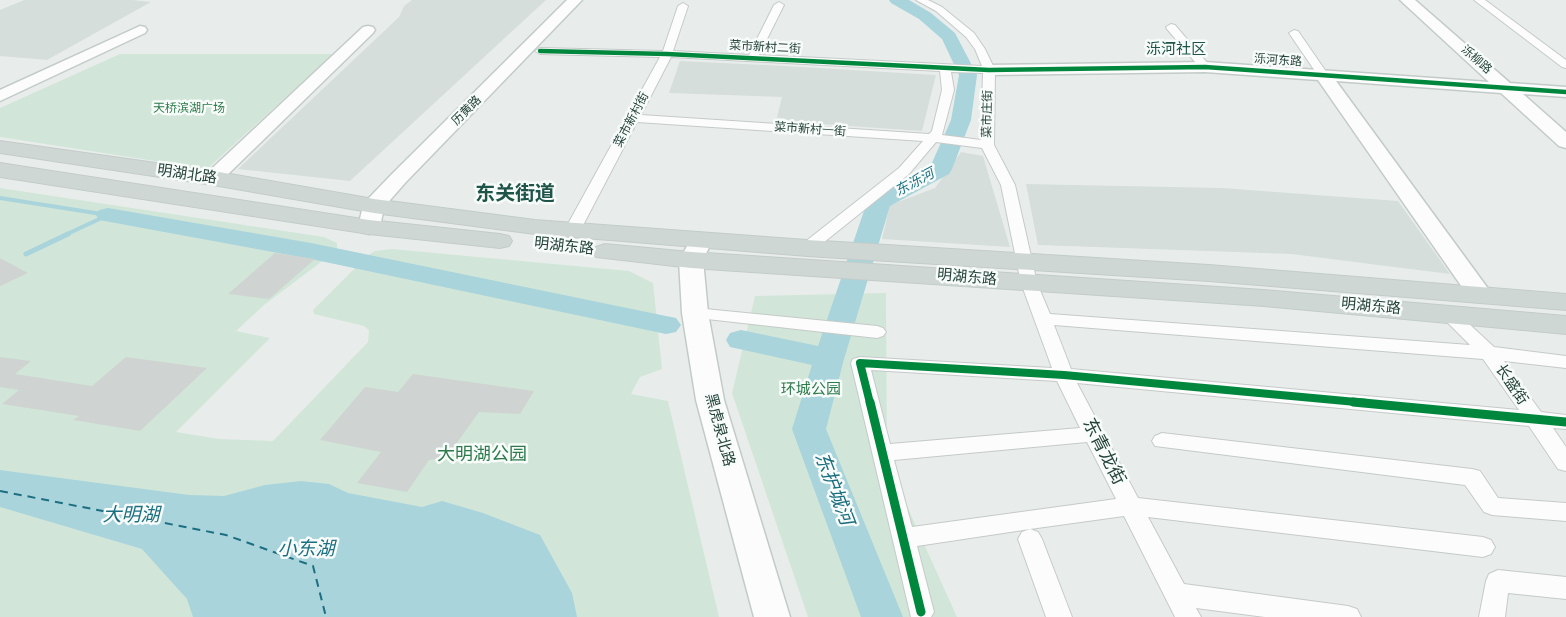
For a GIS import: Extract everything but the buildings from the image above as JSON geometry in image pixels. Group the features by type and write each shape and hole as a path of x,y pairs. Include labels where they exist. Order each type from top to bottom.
{"main road":[{"name":"明湖北路","path":"0,147 214,178 372,216"},
{"name":"明湖北路","path":"0,170 372,216"},
{"name":"明湖东路","path":"372,216 572,231 696,250"},
{"name":"明湖东路","path":"372,216 696,250 805,254 1027,272 1264,298 1566,325"},
{"name":"明湖东路","path":"1027,272 1209,273 1566,302"}],"street":[{"name":"历黄路","path":"372,216 413,164 575,0"},
{"name":"菜市庄街","path":"921,0 939,9 970,35 980,49 989,70 981,144 1008,185 1027,272"},
{"name":"泺柳路","path":"1407,0 1566,142"},
{"path":"1479,0 1566,65"},
{"path":"752,59 779,5"},
{"name":"菜市新村街","path":"572,231 667,54 683,6"},
{"path":"1171,27 1205,67"},
{"path":"0,96 140,30"},
{"path":"214,178 368,30"},
{"path":"1294,33 1480,295"},
{"name":"菜市新村二街","path":"540,52 667,54 989,70"},
{"name":"泺河东路","path":"989,70 1205,67 1566,92"},
{"path":"805,254 904,171 936,138 948,90 951,69"},
{"name":"菜市新村一街","path":"633,118 936,138 981,144"},
{"name":"黑虎泉北路","path":"696,250 695,313 710,400 772,617"},
{"name":"东青龙街","path":"1027,272 1064,375 1188,617"},
{"path":"695,313 877,332"},
{"name":"长盛街","path":"1448,314 1489,353 1566,463"},
{"path":"1043,319 1489,353 1566,362"},
{"path":"921,612 860,363 1064,375 1566,422"},
{"path":"882,453 1094,434"},
{"path":"1162,441 1472,477 1492,506 1566,512"},
{"path":"903,538 1131,506 1483,547"},
{"path":"1030,539 1059,617"},
{"path":"1492,617 1498,581 1566,588"},
{"path":"1176,594 1348,617"}],"shaded area":[{"path":"24,0 132,0 151,2 47,60 0,56 0,10"},
{"path":"412,0 546,0 350,181 238,169 399,17 404,6"},
{"path":"680,61 936,75 922,131 776,121 782,97 669,93"},
{"path":"961,152 983,156 1010,247 882,239 890,205 935,188"},
{"path":"1026,184 1222,188 1398,201 1450,274 1291,254 1038,245"}],"green space":[{"name":"天桥滨湖广场","path":"120,54 333,54 207,169 0,137 0,108"},
{"name":"大明湖公园","path":"0,188 324,237 337,243 337,250 264,305 236,331 270,338 176,432 219,439 273,441 368,342 369,330 364,326 314,314 313,310 367,256 375,251 392,249 629,271 653,283 662,369 640,377 631,394 668,401 719,617 0,617"},
{"name":"环城公园","path":"886,293 887,462 957,617 808,617 732,393 755,296"}],"water":[{"name":"小东湖","path":"0,470 189,495 224,496 265,485 301,481 329,484 348,493 422,507 442,501 483,513 540,535 572,593 577,617 193,617 187,599 142,549 0,507"}],"waterway":[{"name":"东泺河","path":"829,359 879,202 941,169 961,120 968,75 949,37 925,16 897,0"},
{"path":"0,198 108,215 65,235"},
{"path":"108,215 311,251 666,325"},
{"path":"26,254 68,234"},
{"path":"741,340 829,359"},
{"name":"东护城河","path":"829,359 809,429 882,617"}],"ferry route":[{"path":"0,491 226,535 313,566 326,617"}],"cycle path":[{"path":"540,51 667,54 989,70 1205,67 1566,92"},
{"path":"921,612 860,363 1064,375 1566,422"}],"district":[{"name":"泺河社区","path":"1176,50"},
{"name":"东关街道","path":"515,195"}],"water label":[{"name":"大明湖","path":"131,516"}]}
